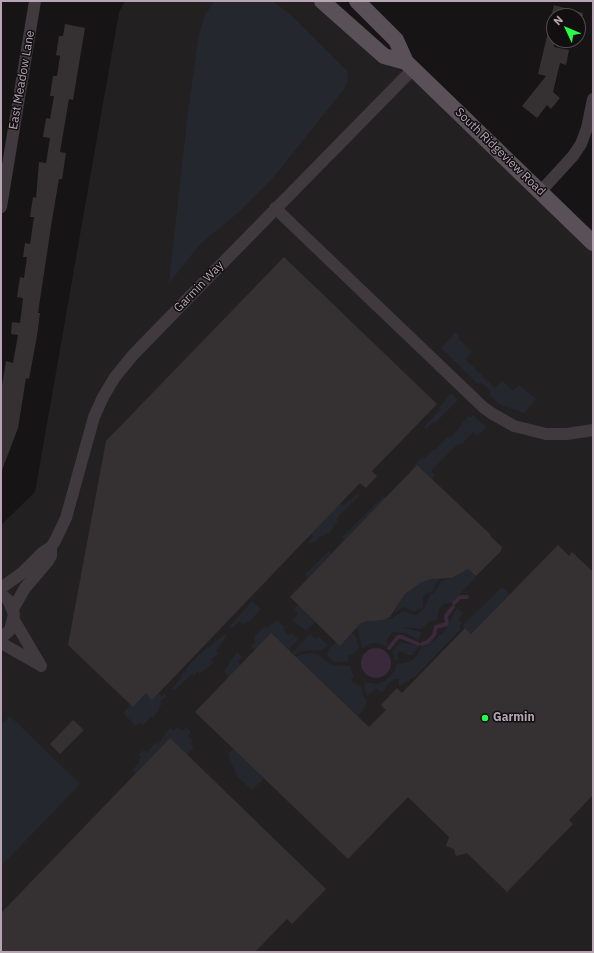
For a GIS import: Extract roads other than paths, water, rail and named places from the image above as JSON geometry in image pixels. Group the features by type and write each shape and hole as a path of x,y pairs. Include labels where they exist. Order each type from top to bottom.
{"main road":[{"name":"South Ridgeview Road","path":"322,1 384,56 410,65"},
{"name":"South Ridgeview Road","path":"357,1 396,40 410,65 593,243"}],"street":[{"name":"East Meadow Lane","path":"1,207 6,150 36,1"},
{"name":"Garmin Way","path":"1,638 10,630 14,614 25,588 51,556 51,547 66,518 94,416 115,377 133,355 410,65"},
{"path":"541,191 573,156 580,144 587,128 593,99"},
{"path":"275,208 468,393 491,413 514,426 546,434 567,434 593,430"},
{"name":"Garmin Way","path":"1,588 22,573 43,552 51,547"},
{"path":"1,594 8,600 41,666 1,643"}],"waterway":[{"path":"454,603 460,597 467,597"},
{"path":"422,644 428,642 434,635 436,627 447,624 446,616 453,607"},
{"path":"389,648 398,637 402,637 418,644"}],"place":[{"name":"Garmin","path":"485,718"}]}
